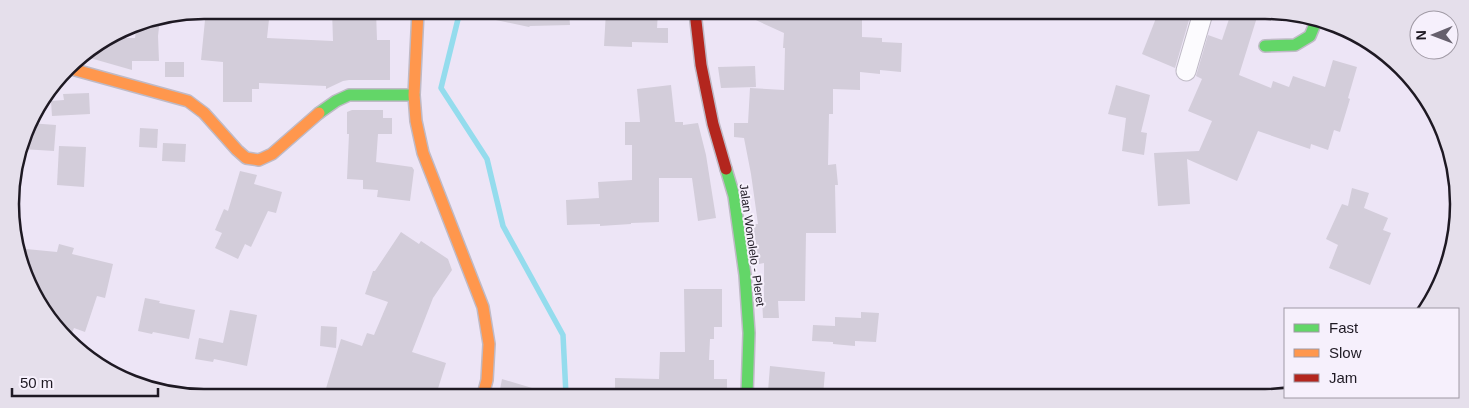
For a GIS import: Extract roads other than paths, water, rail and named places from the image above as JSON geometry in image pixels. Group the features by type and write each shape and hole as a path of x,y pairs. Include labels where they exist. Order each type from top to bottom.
{"street":[{"path":"418,19 414,95 416,121 423,153 483,307 489,344 487,380 484,389"},
{"name":"Jalan Wonolelo - Pleret","path":"695,19 701,65 713,124 734,196 745,275 749,332 748,389"},
{"path":"1186,71 1200,19"},
{"path":"1265,46 1295,45 1310,36 1314,25"},
{"path":"76,70 188,101 204,113 246,158 259,160 272,154 322,111 349,95 414,95"}],"waterway":[{"path":"458,19 441,88 487,159 503,226 563,335 566,389"}]}
